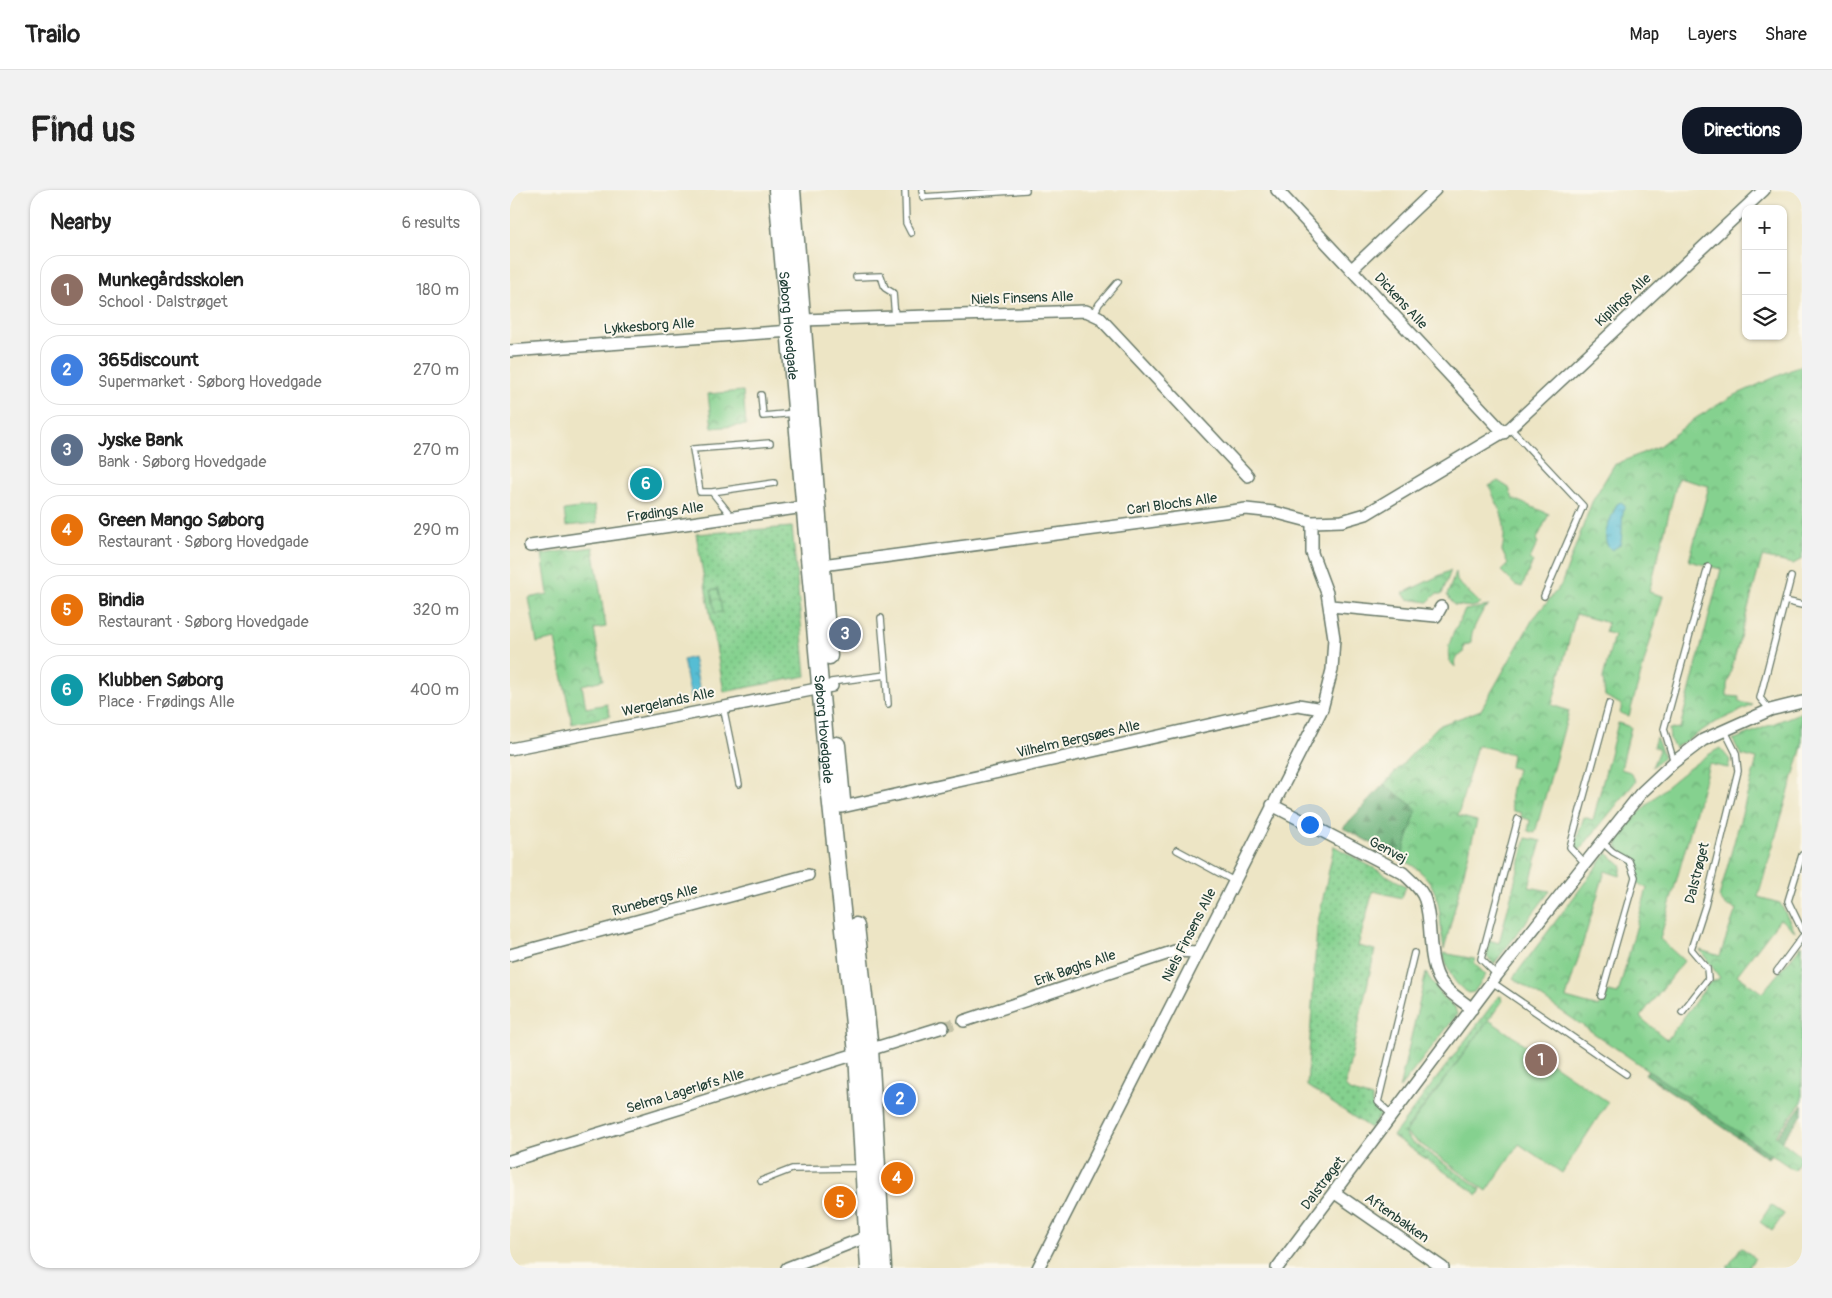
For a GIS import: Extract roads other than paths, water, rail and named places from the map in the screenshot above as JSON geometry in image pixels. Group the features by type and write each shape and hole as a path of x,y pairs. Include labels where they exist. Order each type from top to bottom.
{"street":[{"name":"Søborg Hovedgade","path":"778,190 796,326 822,565 828,685 863,1051"},
{"name":"Søborg Hovedgade","path":"792,190 797,413 804,507 842,807 863,1051 873,1234 869,1268"},
{"name":"Dickens Alle","path":"1277,190 1351,270 1507,430"},
{"path":"1351,270 1435,190"},
{"name":"Kiplings Alle","path":"1507,430 1764,190"},
{"name":"Niels Finsens Alle","path":"796,326 895,317 1086,311 1094,314"},
{"path":"1094,314 1099,317 1248,476"},
{"name":"Lykkesborg Alle","path":"510,351 796,326"},
{"name":"Carl Blochs Alle","path":"822,565 1246,509 1274,512 1312,522 1342,520 1366,514 1507,430"},
{"name":"Frødings Alle","path":"530,546 804,507"},
{"name":"Niels Finsens Alle","path":"1038,1268 1322,709 1332,670 1334,638 1331,606 1312,553 1312,522"},
{"path":"1331,606 1436,616 1441,607"},
{"name":"Wergelands Alle","path":"510,749 828,685"},
{"name":"Dalstrøget","path":"1277,1268 1494,979 1641,793 1674,762 1703,740 1770,710 1802,702"},
{"name":"Vilhelm Bergsøes Alle","path":"842,807 1298,705 1322,709"},
{"name":"Genvej","path":"1272,805 1403,874 1416,885 1425,899 1433,956 1438,976 1447,990 1472,1009"},
{"name":"Runebergs Alle","path":"510,955 808,875"},
{"name":"Erik Bøghs Alle","path":"964,1021 1176,951 1198,952"},
{"path":"863,1051 943,1027"},
{"name":"Selma Lagerløfs Alle","path":"510,1161 863,1051"},
{"name":"Aftenbakken","path":"1335,1193 1443,1268"},
{"name":"Søborg Hovedgade","path":"873,1234 884,1268"},
{"path":"787,1268 873,1234"}],"lane":[{"path":"904,190 906,223 911,233"},
{"path":"922,190 923,197 1026,190"},
{"path":"856,277 881,276 885,288 893,293 895,317"},
{"path":"1094,314 1099,304 1118,282"},
{"path":"761,395 763,416 797,413"},
{"path":"1507,430 1583,506 1544,596"},
{"path":"770,443 693,449 700,492 774,483"},
{"path":"712,492 732,517"},
{"path":"1674,762 1664,729 1708,567"},
{"path":"1770,710 1760,698 1791,578"},
{"path":"1784,601 1802,605"},
{"path":"881,618 888,704"},
{"path":"828,685 886,675"},
{"path":"1585,863 1570,846 1609,704"},
{"path":"723,706 739,784"},
{"name":"Dalstrøget","path":"1682,1012 1708,979 1707,968 1691,949 1705,906 1738,771 1736,753 1724,729"},
{"path":"1518,820 1481,959 1494,979 1626,1074"},
{"path":"1601,996 1635,877 1628,861 1613,852 1602,842"},
{"path":"1177,850 1234,881"},
{"path":"1802,855 1788,901 1802,930"},
{"path":"1777,970 1802,937"},
{"path":"1393,1116 1378,1102 1414,953"},
{"path":"762,1181 792,1169 855,1168 870,1171"}],"water":[{"path":"1621,502 1625,505 1621,540 1620,545 1612,550 1606,540 1607,528 1617,504"},
{"path":"693,657 701,696 691,698 683,660"}],"tunnel":[{"path":"943,1027 964,1021"}],"place":[{"name":"Klubben Søborg","path":"646,484"},
{"name":"Jyske Bank","path":"845,634"},
{"name":"Munkegårdsskolen","path":"1541,1060"},
{"name":"365discount","path":"900,1099"},
{"name":"Green Mango Søborg","path":"897,1178"},
{"name":"Bindia","path":"840,1202"}]}
